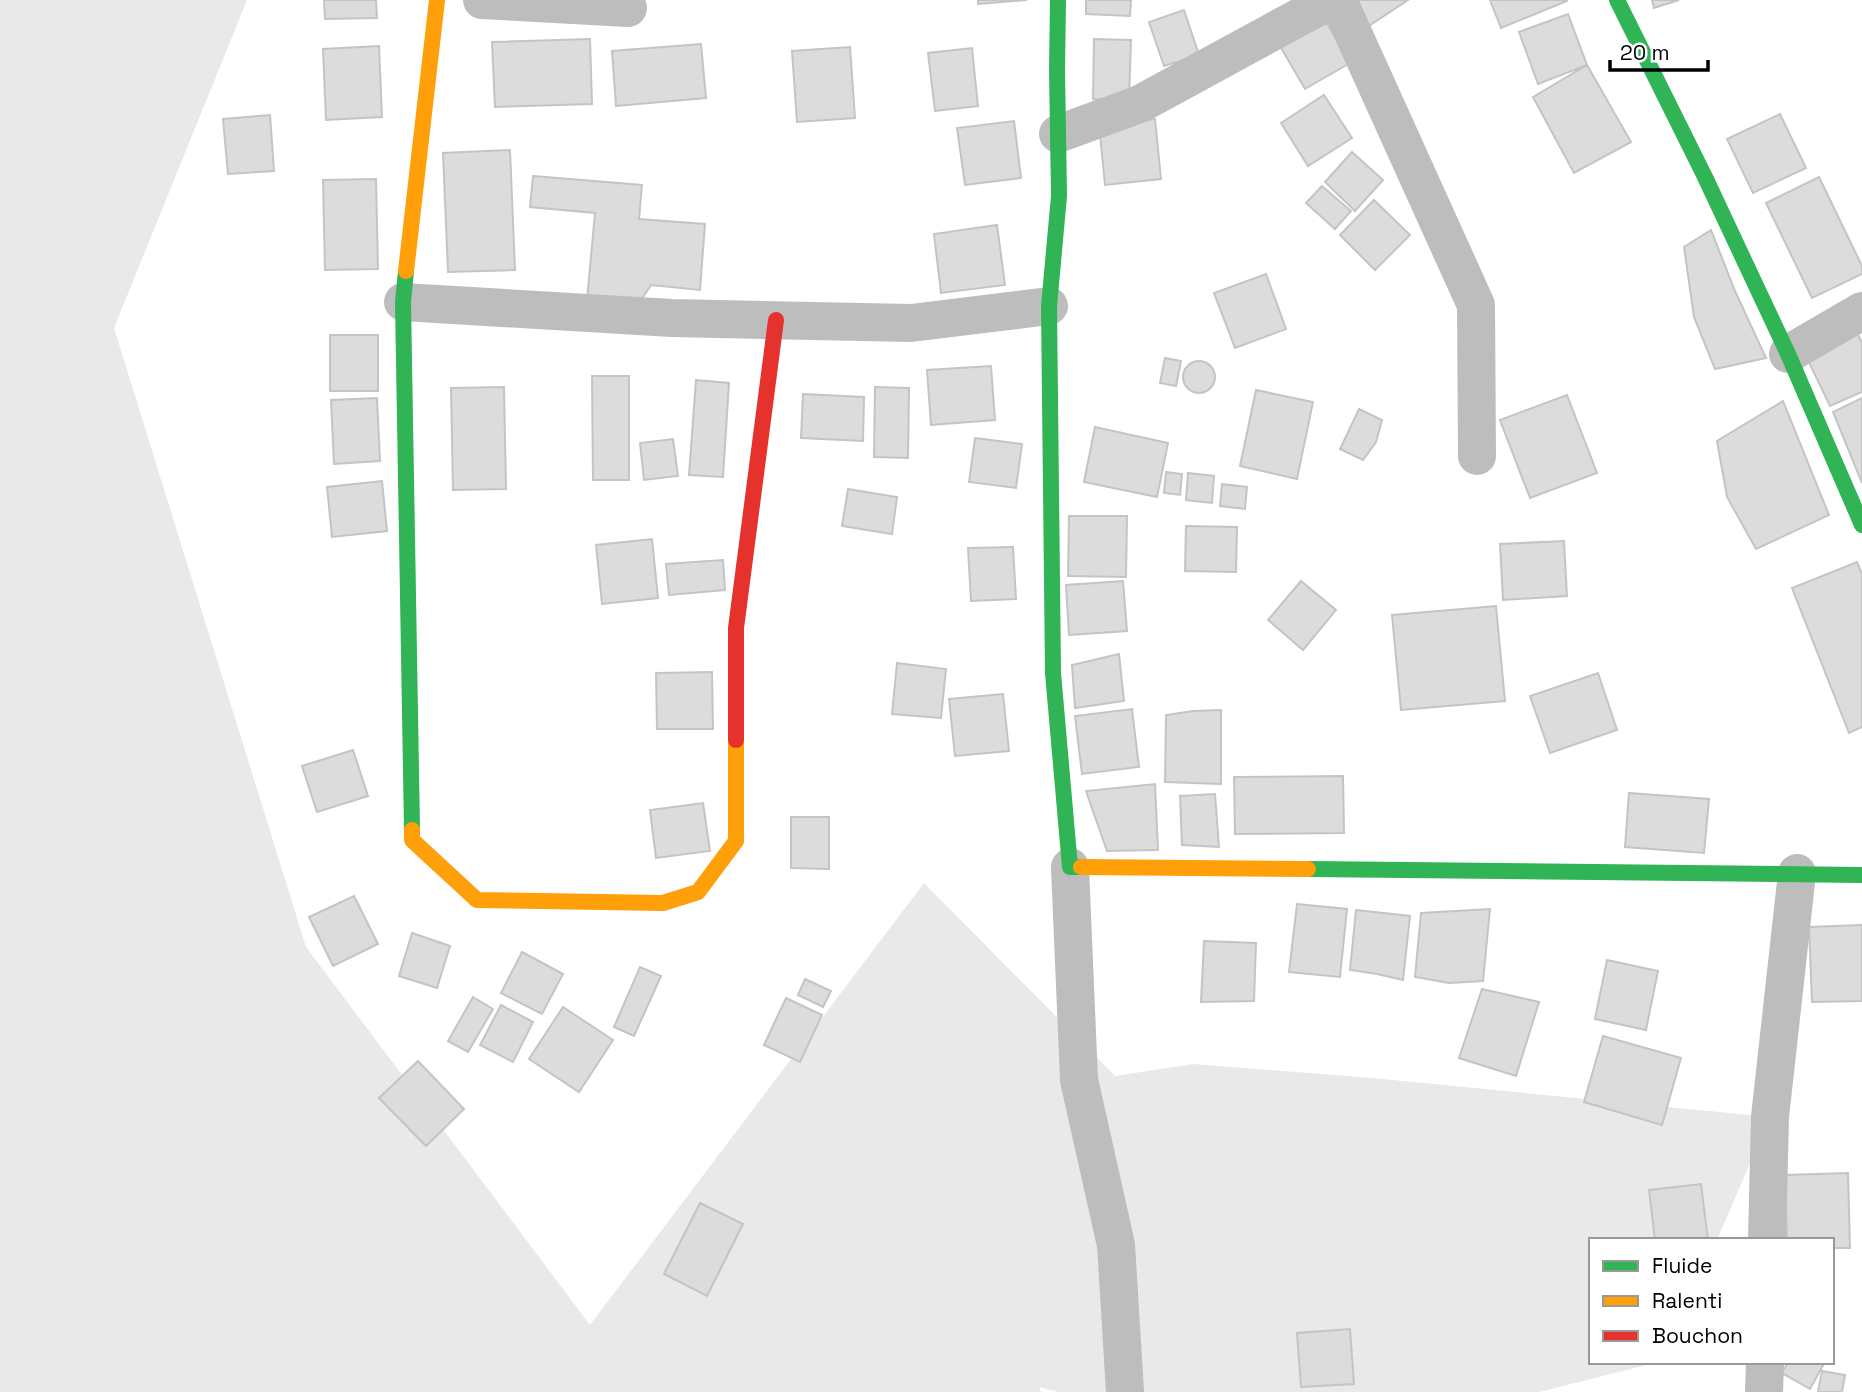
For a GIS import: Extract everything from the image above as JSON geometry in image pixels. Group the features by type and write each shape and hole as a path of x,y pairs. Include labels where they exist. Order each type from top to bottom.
{"street":[{"path":"437,0 403,302 412,840 477,900 663,904 698,892 736,841 736,628 776,320"},
{"path":"482,0 628,8"},
{"path":"1058,0 1059,195 1049,306 1053,673 1070,867 1080,1080 1116,1245 1125,1392"},
{"path":"1058,134 1140,104 1331,0"},
{"path":"1338,0 1476,305 1477,456"},
{"path":"1617,0 1705,177 1788,354 1862,525"},
{"path":"403,302 672,318 911,323 1049,306"},
{"path":"1788,354 1862,311"},
{"path":"1070,867 1862,875"},
{"path":"1767,1238 1770,1117 1797,873"},
{"path":"1765,1364 1765,1392"}],"shaded area":[{"path":"0,0 247,0 114,328 306,947 590,1325 924,883 1115,1076 1193,1064 1372,1078 1770,1117 1718,1238 1589,1238 1589,1364 1650,1364 1539,1392 1058,1392 1039,1387 1041,1392 0,1392"}],"building":[{"path":"324,0 376,0 377,18 325,19"},
{"path":"978,0 1027,0 978,4"},
{"path":"1086,0 1131,0 1130,16 1086,14"},
{"path":"1350,0 1408,0 1367,27"},
{"path":"1490,0 1566,0 1567,1 1501,28"},
{"path":"1652,0 1679,0 1654,8"},
{"path":"1184,10 1199,55 1164,66 1149,22"},
{"path":"1568,14 1587,65 1538,84 1519,32"},
{"path":"1325,20 1350,63 1305,89 1280,46"},
{"path":"590,39 592,104 495,107 492,42"},
{"path":"1094,39 1131,40 1129,100 1093,99"},
{"path":"701,44 706,98 616,106 612,51"},
{"path":"379,46 382,117 326,120 323,49"},
{"path":"850,47 855,118 797,122 792,51"},
{"path":"972,48 978,106 935,111 928,53"},
{"path":"1587,65 1631,142 1574,173 1533,97"},
{"path":"1324,95 1352,138 1308,166 1281,123"},
{"path":"1780,114 1806,168 1753,193 1727,139"},
{"path":"270,115 274,171 228,174 223,119"},
{"path":"1155,119 1161,179 1105,185 1099,124"},
{"path":"1014,121 1021,178 965,185 957,128"},
{"path":"510,150 515,270 448,272 443,153"},
{"path":"1352,152 1383,180 1355,211 1325,182"},
{"path":"533,176 642,185 639,219 705,224 700,290 651,285 638,305 587,300 595,213 530,207"},
{"path":"1819,177 1862,266 1862,274 1812,298 1766,203"},
{"path":"376,179 378,269 325,270 323,180"},
{"path":"1322,186 1351,211 1335,229 1306,203"},
{"path":"1374,200 1410,235 1375,270 1340,235"},
{"path":"997,225 1005,285 941,293 934,234"},
{"path":"1711,230 1766,358 1715,369 1694,317 1684,247"},
{"path":"1266,274 1286,329 1235,348 1214,293"},
{"path":"1856,330 1862,343 1862,392 1830,406 1805,354"},
{"path":"330,335 378,335 378,391 330,391"},
{"path":"1165,358 1181,361 1176,386 1160,383"},
{"path":"1199,361 1210,366 1215,377 1210,388 1199,393 1188,388 1183,377 1188,366"},
{"path":"991,366 995,420 931,425 927,370"},
{"path":"592,376 629,376 629,480 593,480"},
{"path":"696,380 729,383 723,477 689,475"},
{"path":"504,387 506,489 453,490 451,388"},
{"path":"875,387 909,388 908,458 874,457"},
{"path":"1256,390 1313,402 1297,479 1240,466"},
{"path":"803,394 864,397 863,441 801,438"},
{"path":"1567,395 1597,473 1530,498 1500,420"},
{"path":"377,398 380,461 334,464 331,400"},
{"path":"1862,398 1862,483 1833,412"},
{"path":"1783,401 1829,515 1756,549 1727,497 1717,441"},
{"path":"1359,409 1382,420 1376,442 1363,460 1340,449"},
{"path":"1095,427 1168,443 1157,497 1084,482"},
{"path":"975,438 1022,444 1016,488 969,482"},
{"path":"673,439 678,476 644,480 640,443"},
{"path":"1166,472 1182,474 1180,495 1164,493"},
{"path":"1188,473 1214,476 1212,503 1186,500"},
{"path":"382,481 387,531 332,537 327,487"},
{"path":"1222,484 1247,487 1245,509 1220,506"},
{"path":"848,489 897,497 892,534 842,526"},
{"path":"1069,516 1127,516 1126,577 1068,576"},
{"path":"1186,526 1237,527 1236,572 1185,571"},
{"path":"652,539 658,598 602,604 596,545"},
{"path":"1564,541 1567,596 1503,600 1500,544"},
{"path":"1013,547 1016,599 971,601 968,548"},
{"path":"723,560 725,590 669,595 666,564"},
{"path":"1857,562 1862,574 1862,727 1849,733 1792,588"},
{"path":"1123,581 1127,631 1069,635 1066,585"},
{"path":"1301,581 1336,610 1303,650 1268,620"},
{"path":"1496,606 1505,701 1401,710 1392,615"},
{"path":"1119,654 1124,701 1075,708 1072,665"},
{"path":"897,663 946,669 941,718 892,714"},
{"path":"712,672 713,729 657,729 656,673"},
{"path":"1598,673 1617,730 1550,753 1530,696"},
{"path":"1003,694 1009,751 955,756 949,699"},
{"path":"1132,709 1139,767 1082,774 1075,716"},
{"path":"1221,710 1221,784 1165,782 1166,715"},
{"path":"353,750 368,796 317,812 302,766"},
{"path":"1343,776 1344,833 1235,834 1234,777"},
{"path":"1155,784 1158,850 1107,851 1086,791"},
{"path":"1629,793 1709,799 1704,853 1625,847"},
{"path":"1215,794 1219,847 1182,845 1180,796"},
{"path":"703,803 710,851 656,858 650,810"},
{"path":"791,817 829,817 829,869 791,868"},
{"path":"354,896 378,944 333,966 309,917"},
{"path":"1297,904 1347,909 1340,977 1289,972"},
{"path":"1490,909 1483,981 1449,983 1415,977 1421,913"},
{"path":"1356,910 1410,916 1403,980 1350,970"},
{"path":"1862,925 1862,1001 1812,1002 1809,927"},
{"path":"412,933 450,946 437,988 399,976"},
{"path":"1204,941 1256,943 1254,1001 1201,1002"},
{"path":"522,952 563,974 542,1014 501,993"},
{"path":"1607,960 1658,971 1646,1030 1595,1019"},
{"path":"640,967 661,976 634,1036 614,1027"},
{"path":"805,979 831,991 823,1007 798,995"},
{"path":"1482,989 1539,1002 1516,1076 1459,1058"},
{"path":"473,997 493,1009 468,1052 448,1041"},
{"path":"786,998 822,1015 800,1062 764,1045"},
{"path":"501,1005 533,1022 513,1062 480,1045"},
{"path":"563,1007 613,1040 579,1092 529,1059"},
{"path":"1603,1036 1681,1058 1662,1125 1584,1102"},
{"path":"418,1061 464,1109 426,1146 379,1098"},
{"path":"1848,1173 1850,1248 1834,1248 1834,1238 1787,1238 1785,1175"},
{"path":"1701,1184 1708,1238 1655,1238 1649,1190"},
{"path":"700,1203 743,1224 707,1296 664,1274"},
{"path":"1350,1329 1354,1384 1301,1387 1297,1333"},
{"path":"1787,1364 1824,1364 1810,1389 1782,1373"},
{"path":"1822,1371 1845,1375 1842,1392 1818,1392"}],"traffic: fast":[{"path":"1058,0 1059,196 1049,306 1053,673 1070,867 1081,867"},
{"path":"1617,0 1705,177 1788,354 1862,525"},
{"path":"406,271 403,302 412,830"},
{"path":"1308,869 1862,875"}],"traffic: slow":[{"path":"406,271 437,0"},
{"path":"412,830 412,840 477,900 663,903 698,892 736,841 736,740"},
{"path":"1081,867 1308,869"}],"traffic: jam":[{"path":"736,740 736,628 776,320"}]}
